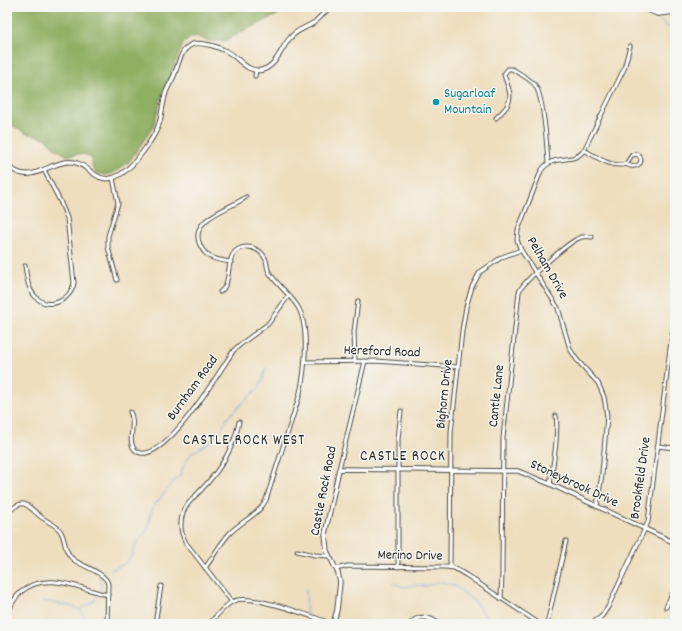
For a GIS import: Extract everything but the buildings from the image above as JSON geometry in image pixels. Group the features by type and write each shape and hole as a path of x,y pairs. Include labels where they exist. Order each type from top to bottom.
{"street":[{"path":"7,166 17,172 27,174 36,173 61,163 71,162 84,166 99,178 113,178 124,171 136,160 154,134 160,121 166,93 183,51 188,46 198,43 220,49 231,54 248,68 256,70 264,69 272,64 291,37 301,29 314,22 330,7"},
{"path":"639,7 658,14 675,12"},
{"path":"496,118 510,102 510,91 504,74 506,71 512,69 532,82 538,90 543,113 548,163 577,156 584,150 624,69 630,46"},
{"path":"254,76 256,70"},
{"path":"584,150 610,163 621,165 626,164 630,167 637,166 640,162 640,156 637,154 632,155 626,164"},
{"name":"Pelham Drive","path":"548,163 542,171 518,230 517,240 521,250 558,308 570,349 577,360 598,383 606,403 607,416 602,474 597,506"},
{"path":"25,266 30,288 35,296 41,301 52,304 67,298 74,283 67,218 60,200 44,170"},
{"path":"113,178 118,203 108,236 108,247 117,280"},
{"path":"231,262 212,258 205,254 198,242 198,232 201,226 220,211 240,202 246,197"},
{"name":"Cantle Lane","path":"501,598 503,438 520,292 522,285 574,241 582,237 592,237"},
{"path":"205,568 228,535 257,513 266,500 303,381 303,321 298,308 289,295 269,272 264,257 257,250 249,247 239,249 233,254 225,287 220,292"},
{"name":"Bighorn Drive","path":"450,568 451,433 466,307 477,276 484,268 502,257 521,250"},
{"name":"Burnham Road","path":"130,412 133,421 131,441 133,447 144,453 154,451 167,440 194,410 234,350 268,324 289,295"},
{"path":"355,361 354,332 358,301"},
{"name":"Brookfield Drive","path":"591,624 602,616 608,607 645,528 649,514 670,342 675,321"},
{"name":"Hereford Road","path":"304,362 365,360 458,367"},
{"name":"Castle Rock Road","path":"333,624 337,610 340,586 339,577 325,544 325,534 365,360"},
{"path":"398,566 398,470 399,424 401,412"},
{"path":"550,484 556,416"},
{"path":"232,602 184,540 181,530 181,519 187,506 209,481 229,452 235,438 239,422"},
{"path":"657,446 675,448"},
{"name":"Stoneybrook Drive","path":"339,469 502,470 522,472 675,543"},
{"path":"7,514 15,506 24,503 30,506 42,518 61,532 67,550 72,559 106,579 108,584 107,624"},
{"path":"547,624 566,541"},
{"path":"297,551 315,556 329,556"},
{"name":"Merino Drive","path":"336,569 348,566 450,568 466,575 540,624"},
{"path":"7,619 12,602 19,593 29,586 40,582 59,582 108,595"},
{"path":"155,624 161,586"},
{"path":"666,607 675,588"},
{"path":"209,624 232,602 243,599 260,601 333,624"},
{"path":"410,624 417,618 424,617 432,619 440,624"}],"green space":[{"path":"7,7 279,7 279,14 224,41 208,41 196,36 190,38 183,44 161,98 153,127 129,162 115,172 106,175 96,173 93,169 91,158 88,156 80,154 68,156 55,148 45,138 25,133 14,127 7,119"}],"waterway":[{"path":"651,7 654,11"},
{"path":"654,16 675,31"},
{"path":"111,570 126,563 132,556 134,546 148,529 150,515 154,506 179,477 186,461 192,453 211,441 221,430 228,417 259,387 266,368"},
{"path":"100,577 101,590"},
{"path":"393,583 404,587 416,585 425,586 442,582 455,586 475,602 491,624"},
{"path":"306,589 307,624"},
{"path":"81,609 93,602 98,595"},
{"path":"42,601 69,606 79,610 83,613 86,624"}],"place":[{"name":"Sugarloaf Mountain","path":"436,102"}],"district":[{"name":"CASTLE ROCK WEST","path":"244,441"},
{"name":"CASTLE ROCK","path":"403,457"}]}
